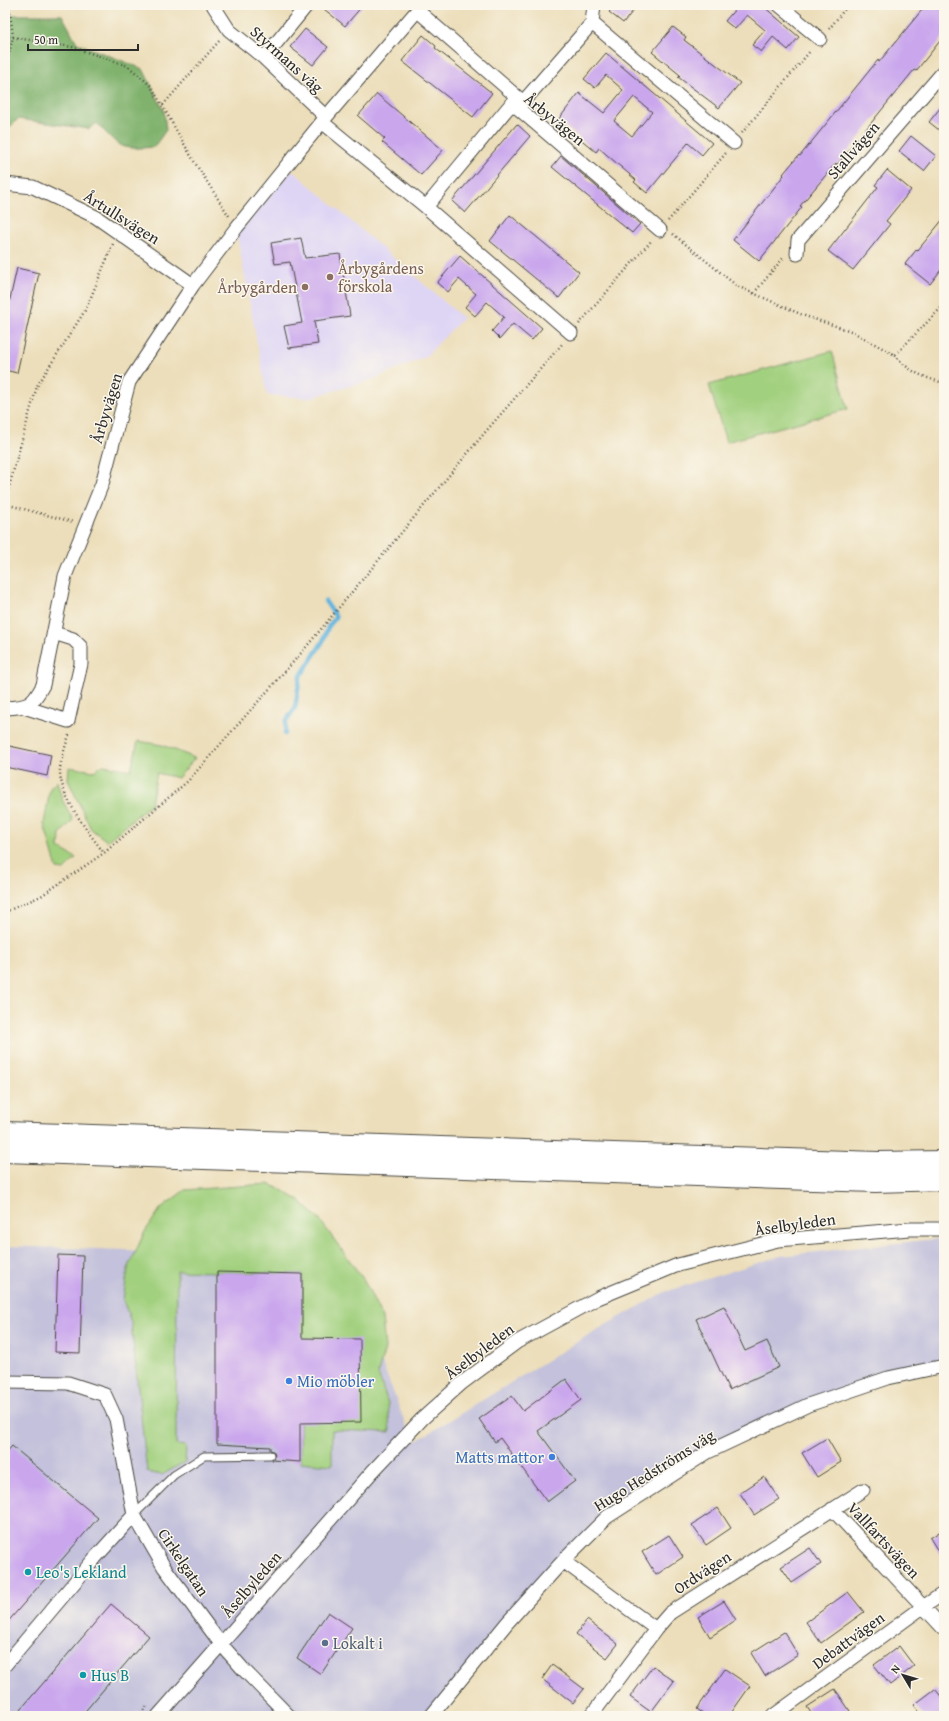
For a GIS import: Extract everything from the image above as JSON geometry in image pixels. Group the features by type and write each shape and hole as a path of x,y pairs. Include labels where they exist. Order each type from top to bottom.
{"highway":[{"path":"5,1133 878,1163 944,1162"},
{"path":"5,1151 875,1181 944,1179"}],"street":[{"name":"Styrmans väg","path":"213,5 229,30 264,58 324,120"},
{"path":"264,58 307,5"},
{"path":"594,5 592,23 734,143"},
{"path":"779,5 820,39"},
{"name":"Årbyvägen","path":"24,707 37,697 43,685 65,576 102,484 129,382 193,285 236,227 324,120 420,8 518,102 662,228"},
{"name":"Årbyvägen","path":"426,207 518,102 592,23"},
{"name":"Stallvägen","path":"798,240 944,71"},
{"path":"324,120 572,333"},
{"name":"Årtullsvägen","path":"5,184 33,187 96,217 193,285"},
{"path":"798,240 798,254"},
{"path":"5,708 24,707 68,721 81,664 81,647 74,639 54,633"},
{"name":"Åselbyleden","path":"158,1716 372,1472 422,1419 462,1383 518,1342 598,1298 678,1265 778,1240 910,1229 944,1229"},
{"name":"Hugo Hedströms väg","path":"431,1716 507,1623 563,1561 607,1517 708,1452 808,1405 888,1378 944,1366"},
{"name":"Cirkelgatan","path":"5,1382 68,1383 106,1395 116,1419 134,1515 164,1567 221,1644 289,1716"},
{"name":"Ordvägen","path":"591,1716 656,1629 670,1613 863,1490"},
{"name":"Vallfartsvägen","path":"832,1509 944,1629"},
{"path":"5,1665 95,1558 134,1515"},
{"path":"563,1561 656,1629"},
{"name":"Debattvägen","path":"773,1716 944,1593"}],"lane":[{"path":"134,1515 174,1475 204,1456 270,1455"}],"path":[{"path":"5,72 13,36 9,5"},
{"path":"5,912 41,896 104,853 188,781 302,652 487,430 734,143 848,5"},
{"path":"163,105 229,30"},
{"path":"5,36 72,46 128,66 151,86 195,163 236,227"},
{"path":"662,228 737,286 805,316 851,331 895,355 902,364 926,379 944,383"},
{"path":"85,525 5,502 37,386 86,309 118,232"},
{"path":"754,293 798,240"},
{"path":"895,355 944,305"},
{"path":"68,721 70,729 60,771 64,789 79,820 104,853"}],"shaded area":[{"name":"Årbygårdens förskola","path":"292,170 463,318 425,357 371,380 309,398 267,395 237,235"},
{"path":"944,1238 944,1366 888,1378 708,1452 607,1517 431,1716 5,1716 5,1246 341,1257 413,1443 593,1332 665,1292 780,1256"}],"green space":[{"path":"5,15 62,15 77,43 143,69 164,111 166,130 154,147 134,148 121,146 97,123 89,129 18,119 5,132"},
{"path":"832,351 848,409 726,442 709,385"},
{"path":"138,741 162,745 195,758 178,778 157,773 151,804 107,841 91,829 68,780 69,767 94,771 103,765 131,770"},
{"path":"57,781 62,799 73,820 60,834 59,848 76,858 64,870 57,869 44,824 50,788"},
{"path":"268,1184 280,1189 300,1201 319,1219 364,1280 382,1317 385,1348 378,1373 388,1403 390,1432 332,1430 332,1465 300,1462 302,1274 177,1271 176,1445 186,1446 185,1462 162,1475 147,1472 131,1322 123,1300 128,1269 144,1233 161,1208 185,1190"}],"building":[{"path":"319,5 363,5 345,26"},
{"path":"615,5 638,5 623,23 609,12"},
{"path":"735,5 762,5 799,37 788,50 773,37 761,52 752,45 765,30 747,15 735,29 725,21 737,7"},
{"path":"926,5 944,5 944,36 916,71 914,70 837,165 836,163 800,206 802,207 759,261 733,240 784,175 783,174 799,155 800,156 878,60 879,62"},
{"path":"673,27 686,37 684,40 740,83 719,108 678,77 680,75 652,52"},
{"path":"305,29 328,47 313,65 290,47"},
{"path":"423,35 436,46 435,48 492,93 473,117 402,61"},
{"path":"606,53 712,143 702,155 688,143 647,193 634,182 636,180 599,148 596,152 558,120 579,93 604,113 623,90 606,75 595,88 584,79","holes":["634,97 652,112 632,136 614,121"]},
{"path":"377,94 443,150 421,175 382,142 385,139 358,116"},
{"path":"944,103 944,134 929,122"},
{"path":"517,124 530,136 465,213 452,201"},
{"path":"911,136 936,156 924,171 899,151"},
{"path":"561,156 640,224 632,233 552,167"},
{"path":"887,170 911,190 886,221 890,224 853,270 828,251 878,187 875,185"},
{"path":"510,215 579,272 559,298 490,241"},
{"path":"944,218 944,266 930,284 905,264"},
{"name":"Årbygården","path":"301,238 305,258 340,254 350,316 314,321 318,344 289,348 284,326 302,323 290,262 275,264 271,243"},
{"path":"460,256 542,328 532,340 513,324 500,339 492,331 504,317 487,302 475,316 465,307 476,294 459,279 448,292 437,283"},
{"path":"17,268 39,273 17,373 5,370 5,321"},
{"path":"5,745 51,755 47,776 5,767"},
{"path":"58,1255 83,1256 80,1353 55,1352"},
{"name":"Mio möbler","path":"217,1272 302,1274 302,1338 360,1339 361,1422 300,1423 300,1462 272,1460 275,1455 273,1451 270,1450 270,1447 217,1444"},
{"path":"724,1306 745,1351 767,1341 779,1367 729,1390 696,1319"},
{"path":"566,1379 581,1400 538,1431 575,1481 547,1502 500,1438 495,1442 479,1419 512,1396 523,1411"},
{"path":"827,1438 841,1462 817,1477 802,1453"},
{"name":"Leo's Lekland","path":"12,1446 98,1518 5,1625 5,1454"},
{"path":"764,1477 779,1499 754,1515 740,1493"},
{"path":"718,1508 731,1528 706,1545 692,1525"},
{"path":"944,1529 944,1561 930,1538"},
{"path":"669,1535 683,1557 656,1575 642,1552"},
{"path":"810,1548 821,1564 792,1583 781,1567"},
{"path":"848,1592 864,1612 821,1643 806,1622"},
{"path":"724,1601 736,1620 710,1637 698,1617"},
{"name":"Hus B","path":"111,1604 149,1636 81,1716 15,1716"},
{"name":"Lokalt i","path":"328,1612 352,1628 321,1674 297,1658"},
{"path":"587,1620 618,1644 607,1658 576,1634"},
{"path":"784,1632 798,1655 765,1676 751,1653"},
{"path":"899,1646 914,1666 890,1685 874,1665"},
{"path":"552,1665 584,1689 573,1703 542,1679"},
{"path":"653,1666 674,1681 651,1712 630,1697"},
{"path":"725,1669 750,1686 729,1716 707,1716 697,1709"},
{"path":"835,1689 850,1711 842,1716 813,1716 807,1707"},
{"path":"935,1689 944,1700 944,1716 923,1716 914,1705"}],"waterway":[{"path":"285,734 286,721 295,708 300,677 323,641 328,627 336,617 325,601"}],"place":[{"name":"Årbygårdens förskola","path":"330,277"},
{"name":"Årbygården","path":"305,287"},
{"name":"Mio möbler","path":"289,1381"},
{"name":"Matts mattor","path":"552,1457"},
{"name":"Leo's Lekland","path":"28,1572"},
{"name":"Lokalt i","path":"325,1643"},
{"name":"Hus B","path":"83,1675"}]}
